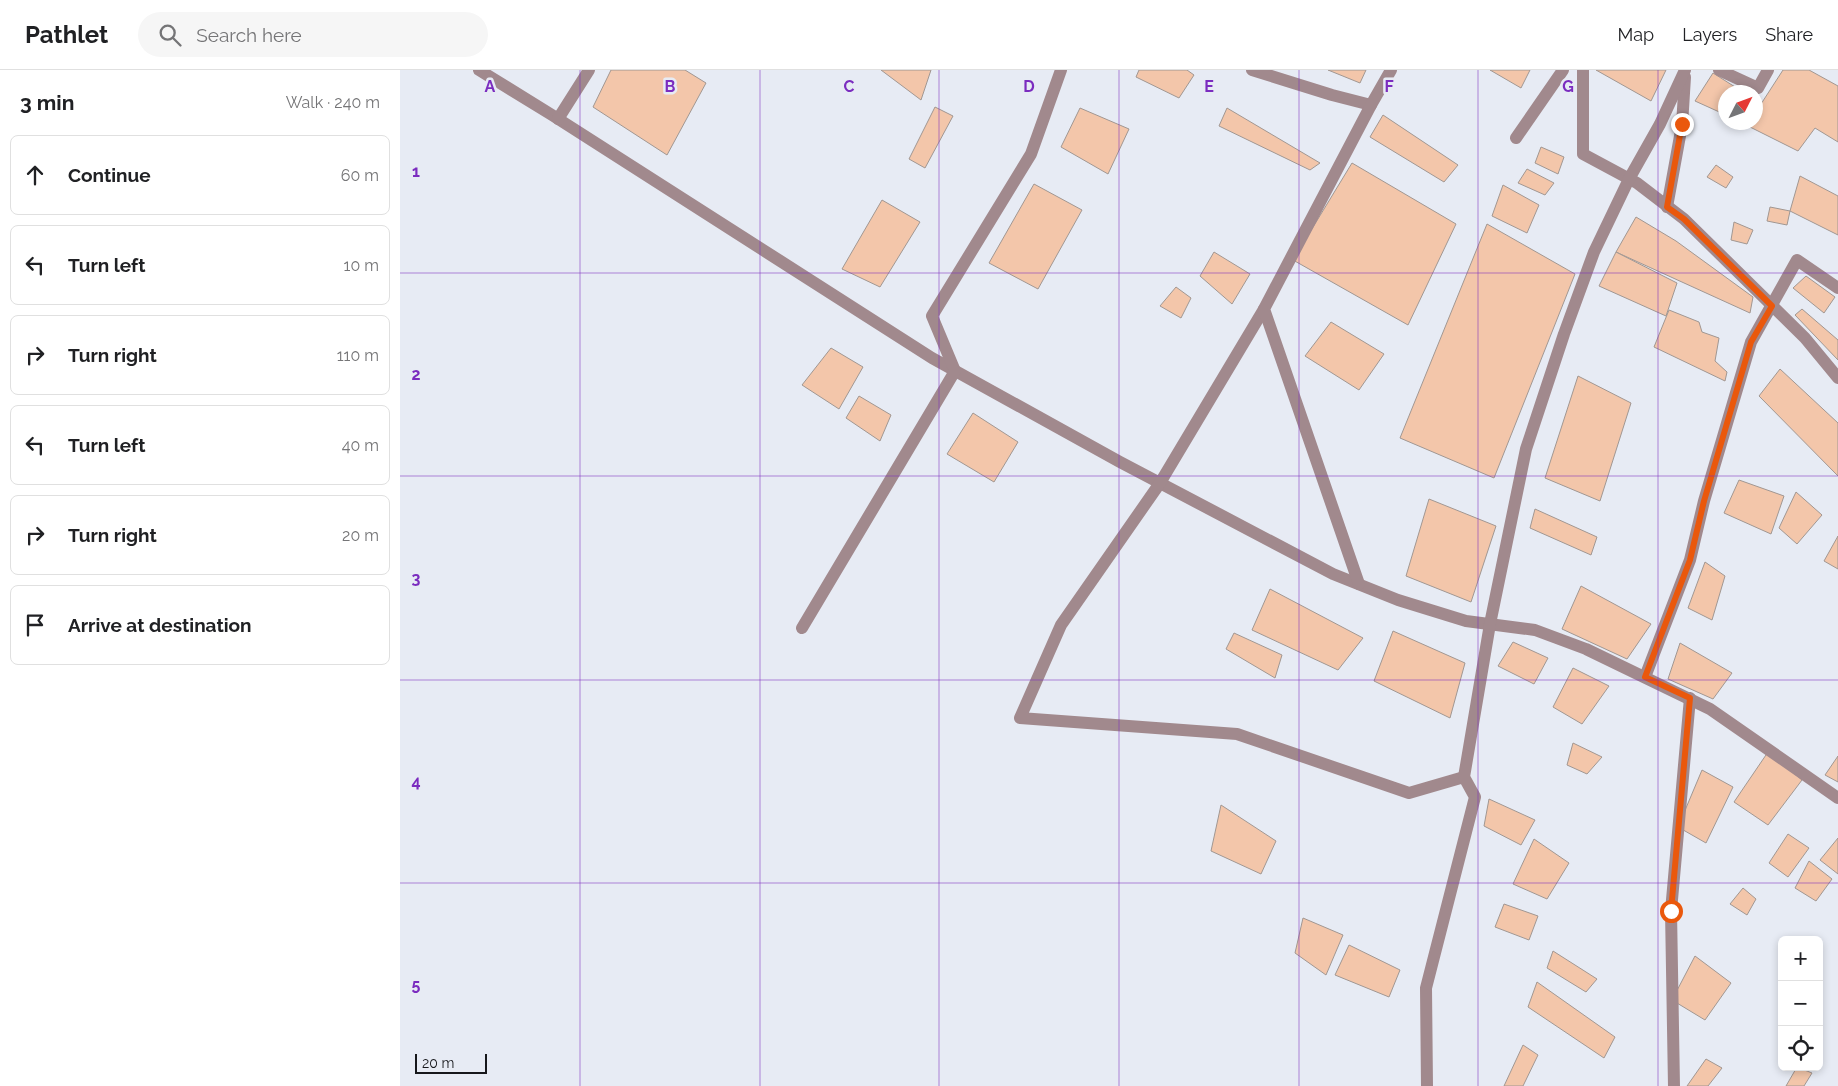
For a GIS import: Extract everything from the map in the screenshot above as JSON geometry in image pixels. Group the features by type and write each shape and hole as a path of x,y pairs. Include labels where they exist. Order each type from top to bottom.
{"street":[{"path":"479,70 932,358 1160,483 1333,574 1398,600 1466,621 1535,630 1586,649 1710,709 1838,798"},
{"path":"558,119 589,70"},
{"path":"955,371 932,316 1031,154 1061,70"},
{"path":"1252,70 1332,96 1371,104"},
{"path":"1391,70 1371,104 1264,309 1160,483 1061,625 1020,718 1237,734 1409,793 1464,777"},
{"path":"1516,138 1563,70"},
{"path":"1583,70 1583,154 1636,183 1684,219 1805,338 1838,378"},
{"path":"1427,1086 1426,988 1475,797 1464,777 1490,624 1526,449 1564,334 1594,252 1629,179 1660,124 1685,70"},
{"path":"1667,207 1682,124 1685,70"},
{"path":"1719,70 1758,88 1768,70"},
{"path":"1645,677 1690,560 1704,501 1751,342 1797,260 1838,288"},
{"path":"1264,309 1359,584"},
{"path":"802,628 955,371"},
{"path":"1674,1086 1671,911 1690,698"}],"building":[{"path":"611,70 685,70 706,83 667,155 593,107"},
{"path":"881,70 931,70 921,100"},
{"path":"1139,70 1187,70 1194,75 1179,98 1136,77"},
{"path":"1328,70 1366,70 1360,83"},
{"path":"1490,70 1530,70 1521,88"},
{"path":"1596,70 1666,70 1651,101"},
{"path":"1783,70 1809,70 1838,86 1838,142 1815,128 1798,151 1756,130 1763,130 1763,101"},
{"path":"1713,73 1732,85 1718,85 1718,111 1695,101"},
{"path":"935,107 953,116 925,168 909,159"},
{"path":"1080,108 1129,129 1108,174 1061,147"},
{"path":"1227,108 1320,163 1310,170 1219,126"},
{"path":"1383,115 1458,165 1444,182 1370,137"},
{"path":"1541,147 1564,157 1558,174 1535,163"},
{"path":"1352,163 1456,224 1408,325 1293,260"},
{"path":"1716,165 1733,177 1726,188 1707,177"},
{"path":"1527,169 1554,183 1545,195 1518,183"},
{"path":"1800,176 1838,196 1838,235 1790,211"},
{"path":"1034,184 1082,210 1038,289 989,263"},
{"path":"1503,185 1539,205 1527,233 1492,216"},
{"path":"882,200 920,222 880,287 842,269"},
{"path":"1770,207 1790,211 1787,225 1767,221"},
{"path":"1636,217 1676,241 1753,297 1750,313 1616,252"},
{"path":"1734,222 1753,230 1747,244 1731,240"},
{"path":"1487,224 1575,274 1494,478 1400,438"},
{"path":"1214,252 1250,274 1232,304 1200,276"},
{"path":"1616,252 1677,283 1666,316 1599,286"},
{"path":"1806,276 1835,297 1824,313 1793,288"},
{"path":"1176,287 1191,298 1181,318 1160,306"},
{"path":"1802,309 1838,340 1838,360 1795,315"},
{"path":"1669,310 1699,322 1702,332 1719,338 1715,361 1727,372 1725,381 1654,347"},
{"path":"1331,322 1384,354 1359,390 1305,356"},
{"path":"831,348 863,367 839,409 802,385"},
{"path":"1780,369 1838,423 1838,476 1759,396"},
{"path":"1578,376 1631,403 1600,501 1545,478"},
{"path":"859,396 891,415 880,441 846,418"},
{"path":"973,413 1018,442 994,482 947,454"},
{"path":"1739,480 1784,496 1771,534 1724,513"},
{"path":"1796,492 1822,515 1797,544 1779,528"},
{"path":"1429,499 1496,526 1471,602 1406,576"},
{"path":"1535,509 1597,537 1591,555 1530,528"},
{"path":"1838,536 1838,569 1824,561"},
{"path":"1705,562 1725,576 1712,620 1688,608"},
{"path":"1581,586 1651,624 1627,659 1562,629"},
{"path":"1270,589 1363,638 1338,670 1252,630"},
{"path":"1393,631 1465,663 1450,718 1374,681"},
{"path":"1234,633 1282,655 1275,678 1226,649"},
{"path":"1513,642 1548,658 1534,684 1498,666"},
{"path":"1680,643 1732,673 1713,699 1668,679"},
{"path":"1573,668 1609,686 1582,724 1553,707"},
{"path":"1573,743 1602,757 1587,774 1567,765"},
{"path":"1768,752 1802,780 1768,825 1734,802"},
{"path":"1838,756 1838,782 1825,775"},
{"path":"1702,770 1733,787 1706,843 1678,827"},
{"path":"1489,799 1535,820 1521,845 1484,826"},
{"path":"1221,805 1276,841 1261,874 1211,851"},
{"path":"1788,834 1809,848 1788,877 1769,863"},
{"path":"1838,838 1838,874 1820,860"},
{"path":"1534,839 1569,863 1547,899 1513,884"},
{"path":"1809,861 1832,879 1816,901 1795,888"},
{"path":"1743,888 1756,899 1747,915 1730,904"},
{"path":"1504,904 1538,916 1529,940 1495,927"},
{"path":"1303,918 1343,935 1326,975 1295,953"},
{"path":"1349,945 1400,970 1389,997 1335,975"},
{"path":"1553,951 1597,979 1586,992 1547,968"},
{"path":"1695,956 1731,983 1705,1020 1672,1000"},
{"path":"1537,982 1615,1037 1604,1058 1528,1007"},
{"path":"1523,1045 1538,1055 1523,1086 1504,1086"},
{"path":"1706,1059 1722,1068 1708,1086 1687,1086"},
{"path":"1795,1071 1812,1073 1804,1086 1786,1086"}],"route":[{"path":"1671,911 1690,698 1645,677 1690,560 1704,501 1737,395 1751,342 1772,306 1684,219 1667,207 1682,124"}]}
